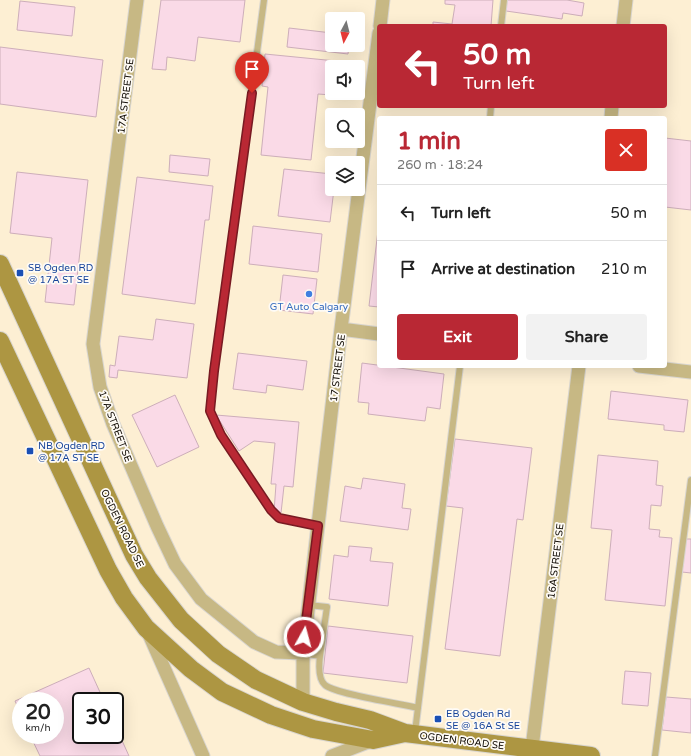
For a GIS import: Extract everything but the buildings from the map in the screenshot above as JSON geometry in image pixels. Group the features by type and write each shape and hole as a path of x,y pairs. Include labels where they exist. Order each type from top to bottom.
{"street":[{"name":"17A STREET SE","path":"137,0 93,344 100,387 113,424 175,564 202,598 254,642 276,652 302,653"},
{"path":"380,24 383,0"},
{"path":"623,24 626,0"},
{"name":"17 STREET SE","path":"303,702 302,653 377,49"},
{"name":"OGDEN ROAD SE","path":"0,264 134,555 148,578 181,620 218,654 256,680 303,702 370,720 410,733 531,752 591,756"},
{"path":"342,329 377,334"},
{"name":"OGDEN ROAD SE","path":"0,341 108,570 124,598 146,628 192,670 222,692 271,715 313,729 373,740"},
{"name":"16A STREET SE","path":"531,752 580,368"},
{"path":"656,368 691,372"},
{"path":"146,628 203,756"},
{"name":"OGDEN ROAD SE","path":"332,756 373,740 410,733"}],"lane":[{"path":"264,0 210,411 221,435 271,510 279,518 318,526"},
{"path":"501,24 504,0"},
{"path":"410,733 418,708 460,368"},
{"path":"655,756 691,480"},
{"path":"308,605 327,607 319,670 325,686 351,694 418,708"},
{"path":"302,653 320,656"}],"shaded area":[{"path":"0,0 691,0 691,756 0,756"}],"place":[{"name":"SB Ogden RD @ 17A ST SE","path":"20,273"},
{"name":"GT Auto Calgary","path":"309,294"},
{"name":"NB Ogden RD @ 17A ST SE","path":"30,451"},
{"name":"EB Ogden Rd SE @ 16A St SE","path":"438,719"}],"route":[{"path":"252,93 214,371 210,411 221,435 271,510 279,518 318,526 304,637"}]}
